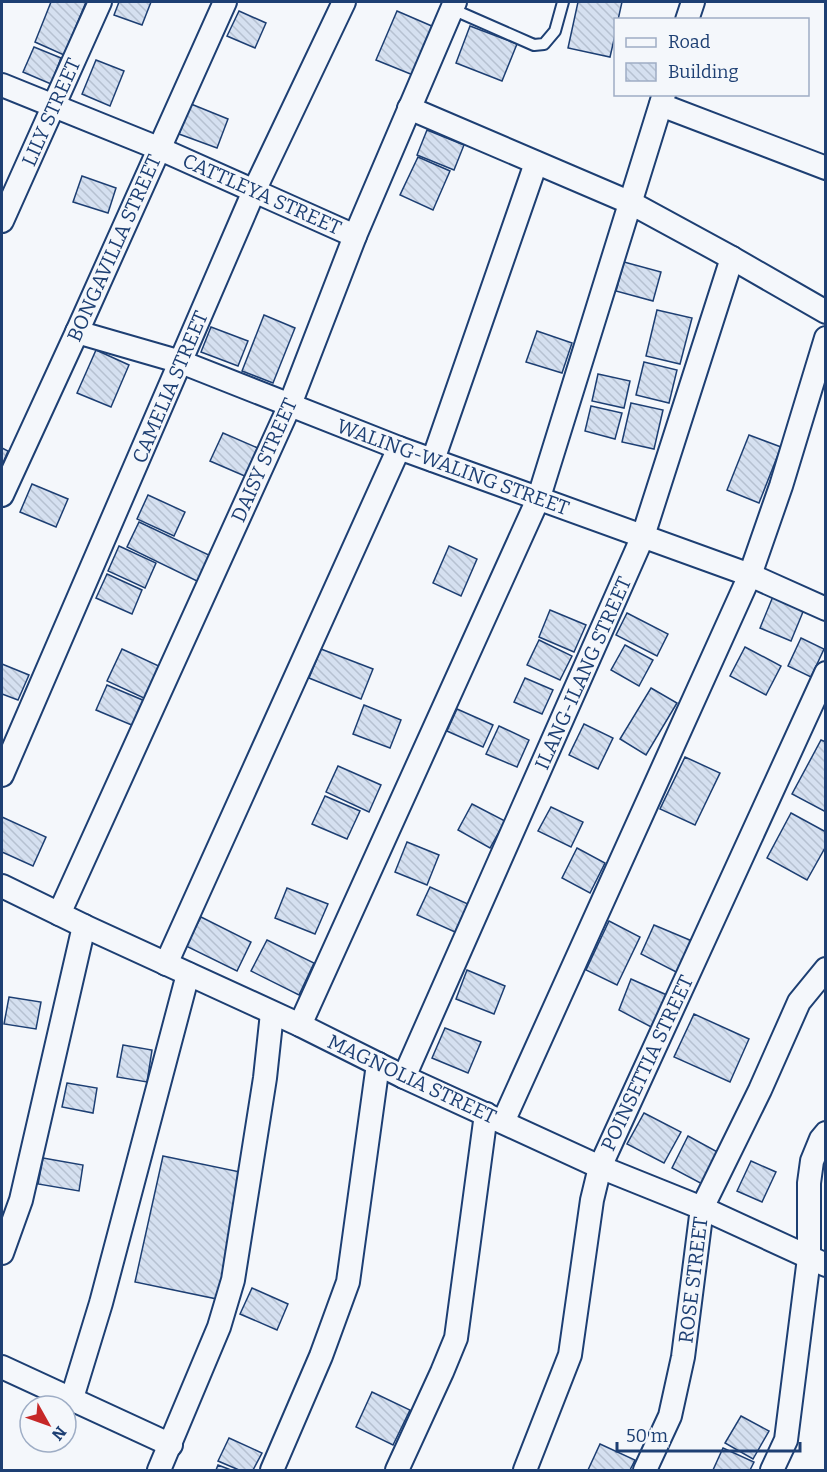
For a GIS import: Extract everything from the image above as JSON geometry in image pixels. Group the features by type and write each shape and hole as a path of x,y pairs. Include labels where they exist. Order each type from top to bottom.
{"street":[{"name":"LILY STREET","path":"2,221 100,2"},
{"name":"BONGAVILLA STREET","path":"2,495 225,2"},
{"name":"CAMELIA STREET","path":"2,775 254,191 344,2"},
{"path":"688,18 693,2"},
{"name":"DAISY STREET","path":"59,914 289,406 355,236 454,5"},
{"name":"CATTLEYA STREET","path":"2,85 158,148 355,236"},
{"path":"300,1025 539,498 662,100 825,168"},
{"path":"409,108 631,203 825,312"},
{"path":"433,460 536,164"},
{"name":"ILANG-ILANG STREET","path":"404,1077 643,536 732,258"},
{"name":"WALING-WALING STREET","path":"77,332 181,362 399,448 750,575 825,609"},
{"path":"397,1470 456,1338 494,1118 750,575 781,486 825,338"},
{"path":"166,964 399,448"},
{"name":"POINSETTIA STREET","path":"525,1470 570,1355 592,1200 600,1167 825,673"},
{"name":"MAGNOLIA STREET","path":"2,886 300,1025 404,1077 600,1167 702,1208 817,1261"},
{"path":"2,1253 21,1200 84,926"},
{"name":"ROSE STREET","path":"645,1470 670,1416 683,1357 702,1208 760,1090 799,1002 825,969"},
{"path":"73,1394 101,1303 188,974"},
{"path":"159,1470 219,1327 233,1280 265,1078 272,1013"},
{"path":"272,1470 321,1356 348,1282 378,1064"},
{"path":"772,1470 786,1440 817,1261 809,1183 812,1161 825,1133"},
{"path":"2,1367 63,1394"},
{"path":"78,1401 171,1445"}],"lane":[{"path":"454,5 534,45 544,44 555,31 563,2"}],"building":[{"path":"51,2 86,2 64,55 35,42"},
{"path":"119,2 151,2 142,25 114,15"},
{"path":"578,2 622,2 618,18 614,18 614,40 610,57 568,48"},
{"path":"239,11 266,23 255,48 227,36"},
{"path":"397,11 434,27 413,75 376,60"},
{"path":"470,26 517,44 502,81 456,63"},
{"path":"34,47 61,58 51,84 23,72"},
{"path":"96,60 124,71 110,106 82,94"},
{"path":"191,104 228,119 217,148 179,134"},
{"path":"427,130 464,145 454,170 417,155"},
{"path":"418,157 450,171 433,210 400,195"},
{"path":"82,176 116,188 108,213 73,202"},
{"path":"624,262 661,272 653,301 616,291"},
{"path":"657,310 692,318 680,364 646,356"},
{"path":"264,315 295,328 273,383 242,371"},
{"path":"211,327 248,341 238,366 201,352"},
{"path":"537,331 572,343 562,373 526,362"},
{"path":"96,350 129,365 111,407 77,393"},
{"path":"644,362 677,370 669,403 636,395"},
{"path":"598,374 630,381 624,408 592,401"},
{"path":"631,403 663,410 654,449 622,442"},
{"path":"591,406 622,413 615,439 585,431"},
{"path":"223,433 260,449 247,477 210,461"},
{"path":"749,435 781,447 759,503 727,490"},
{"path":"2,448 8,451 2,465"},
{"path":"32,484 68,499 56,527 20,512"},
{"path":"148,495 185,512 174,536 137,519"},
{"path":"139,522 211,556 199,582 127,547"},
{"path":"119,546 156,563 145,588 108,571"},
{"path":"449,546 477,559 461,596 433,583"},
{"path":"107,574 142,590 132,614 96,598"},
{"path":"774,594 805,607 791,641 760,628"},
{"path":"550,610 586,625 574,652 539,637"},
{"path":"627,613 668,634 657,656 616,635"},
{"path":"801,638 824,649 811,677 788,666"},
{"path":"539,640 572,656 560,680 527,665"},
{"path":"625,645 653,660 639,686 611,670"},
{"path":"745,647 781,666 766,695 730,676"},
{"path":"122,649 161,667 146,699 107,681"},
{"path":"321,649 373,669 361,699 309,678"},
{"path":"2,664 29,675 18,700 2,694"},
{"path":"525,678 553,690 542,714 514,702"},
{"path":"107,685 145,701 134,726 96,710"},
{"path":"651,688 677,703 646,755 620,739"},
{"path":"364,705 401,720 390,748 353,734"},
{"path":"457,709 493,725 483,747 447,731"},
{"path":"584,724 613,738 598,769 569,755"},
{"path":"499,726 529,740 517,767 486,754"},
{"path":"821,740 826,742 826,812 792,794"},
{"path":"685,757 720,773 695,825 660,809"},
{"path":"338,766 381,785 369,812 326,792"},
{"path":"325,796 360,811 347,839 312,824"},
{"path":"472,804 505,821 490,848 458,830"},
{"path":"551,807 583,822 571,847 538,831"},
{"path":"791,813 826,832 826,846 807,880 767,858"},
{"path":"2,817 46,837 33,866 2,852"},
{"path":"407,842 439,855 427,885 395,872"},
{"path":"577,848 605,863 590,893 562,878"},
{"path":"430,887 468,904 455,932 417,915"},
{"path":"287,888 328,904 315,934 275,918"},
{"path":"201,917 251,942 237,971 186,946"},
{"path":"609,921 640,937 617,985 586,970"},
{"path":"654,925 692,941 680,974 641,954"},
{"path":"267,940 314,963 299,995 251,971"},
{"path":"467,970 505,986 494,1014 456,999"},
{"path":"631,979 669,996 655,1029 619,1010"},
{"path":"9,997 41,1002 36,1029 4,1024"},
{"path":"694,1014 749,1039 730,1082 674,1057"},
{"path":"445,1028 481,1042 468,1073 432,1058"},
{"path":"123,1045 152,1050 147,1082 117,1077"},
{"path":"67,1083 97,1088 93,1113 62,1107"},
{"path":"644,1113 681,1132 664,1163 627,1144"},
{"path":"688,1136 723,1155 706,1186 672,1168"},
{"path":"163,1156 245,1173 217,1299 135,1282"},
{"path":"43,1158 83,1165 79,1191 38,1184"},
{"path":"751,1161 776,1172 762,1202 737,1191"},
{"path":"252,1288 288,1304 277,1330 240,1314"},
{"path":"372,1392 410,1410 393,1445 356,1427"},
{"path":"741,1416 769,1431 753,1459 725,1443"},
{"path":"229,1438 262,1453 253,1470 239,1470 218,1461"},
{"path":"600,1444 635,1460 630,1470 588,1470"},
{"path":"723,1448 754,1462 750,1470 713,1470"},
{"path":"218,1465 231,1470 216,1470"}]}
